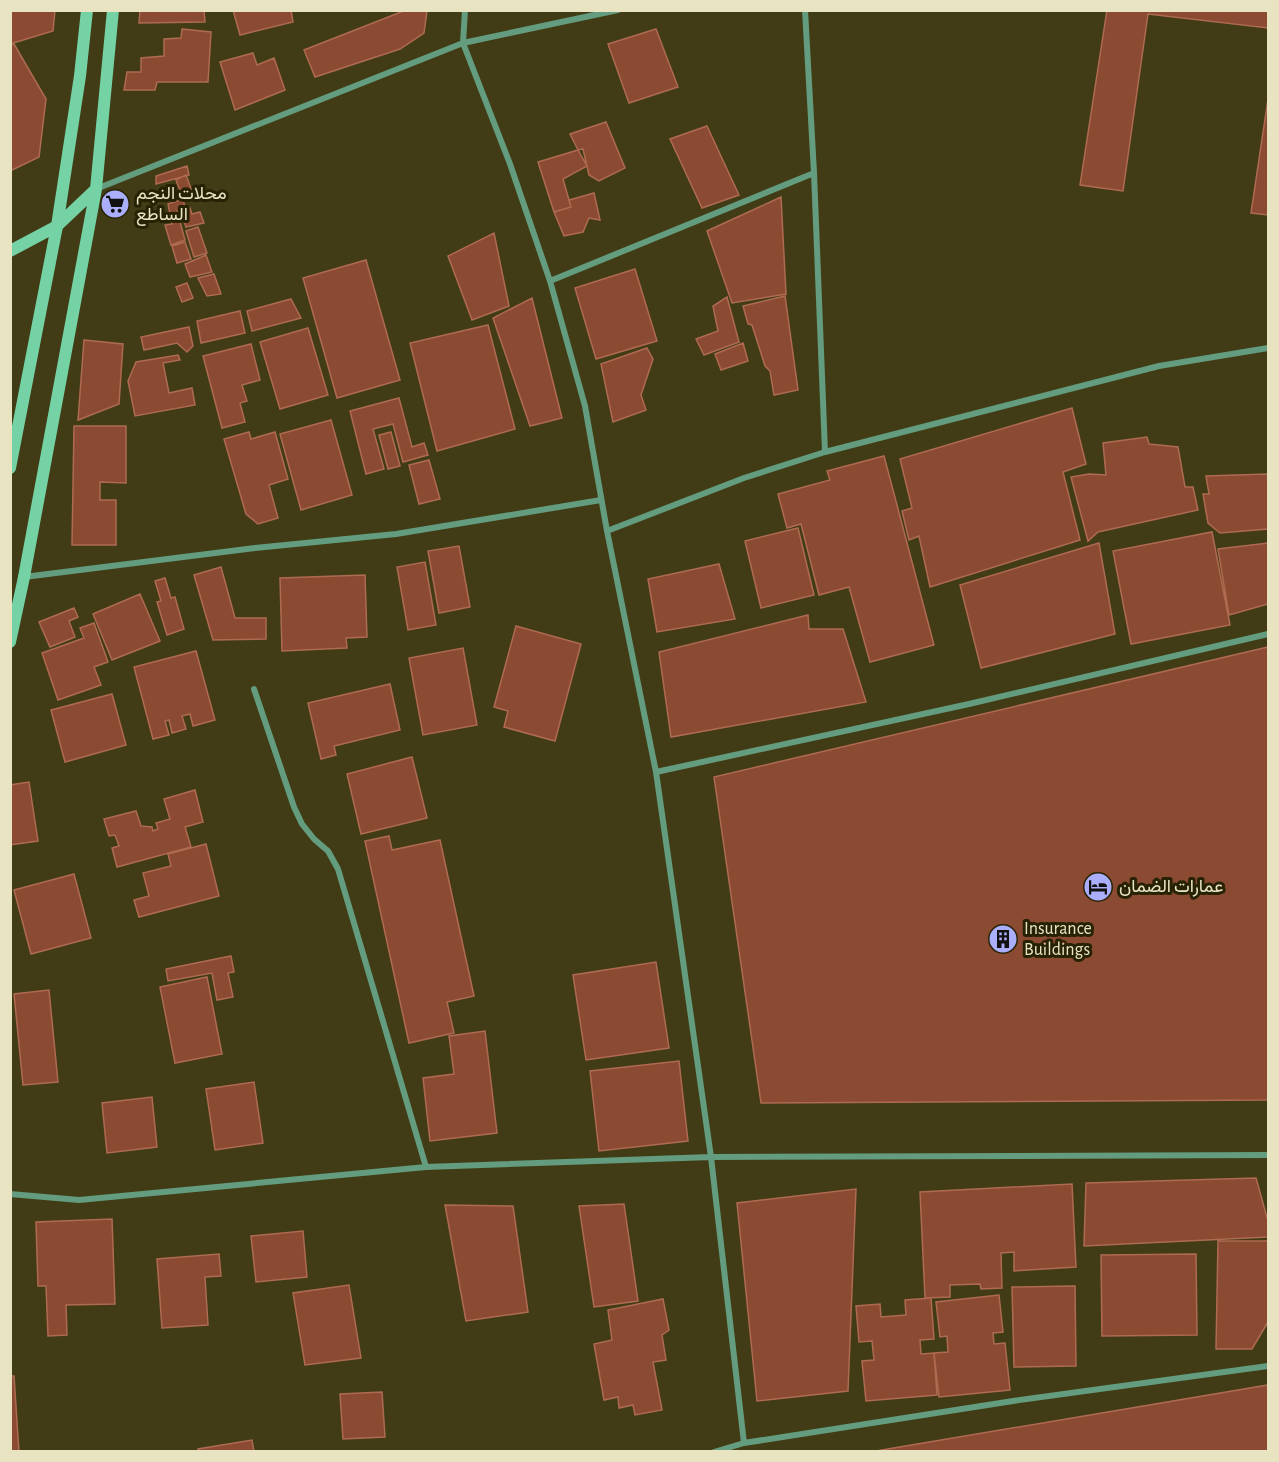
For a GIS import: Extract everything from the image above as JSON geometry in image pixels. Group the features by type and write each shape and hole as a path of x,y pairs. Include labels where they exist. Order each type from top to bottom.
{"street":[{"path":"10,468 15,426 57,226 80,76 87,10"},
{"path":"10,642 96,189 113,10"},
{"path":"465,10 463,43 510,164 550,281 585,406 607,531 656,772 711,1156 744,1443"},
{"path":"10,251 57,226 96,189 463,43 618,10"},
{"path":"805,10 825,452"},
{"path":"550,281 814,173"},
{"path":"607,531 744,478 825,452 1159,366 1269,348"},
{"path":"24,577 255,548 396,534 601,500"},
{"path":"656,772 969,704 1269,634"},
{"path":"254,689 294,807 302,824 328,851 338,869 426,1167"},
{"path":"10,1194 79,1200 426,1167 711,1156 1269,1155"},
{"path":"714,1452 744,1443 1013,1401 1269,1366"}],"building":[{"path":"10,10 55,10 53,31 10,44"},
{"path":"140,10 204,10 205,22 139,23"},
{"path":"233,10 291,10 293,22 240,35"},
{"path":"406,10 427,11 424,33 400,49 315,77 304,50"},
{"path":"1107,10 1268,10 1268,28 1148,14 1123,191 1080,185"},
{"path":"182,29 211,32 208,82 157,82 155,90 124,90 127,72 141,72 141,58 164,56 164,39 181,38"},
{"path":"656,29 678,87 629,103 608,44"},
{"path":"14,44 46,99 39,157 10,171 10,46"},
{"path":"253,53 257,65 274,58 285,90 235,110 220,62"},
{"path":"1268,99 1268,215 1251,213"},
{"path":"606,122 625,168 599,181 589,175 583,149 578,150 570,134"},
{"path":"707,126 739,195 702,208 670,139"},
{"path":"578,150 587,166 563,179 571,207 554,212 538,162"},
{"path":"187,166 189,175 156,184 156,176"},
{"path":"186,175 193,194 183,198 176,180"},
{"path":"594,193 600,220 589,218 583,232 564,236 554,212 571,207 569,200"},
{"path":"781,197 786,294 732,303 707,231"},
{"path":"183,199 185,208 177,211 185,240 171,245 165,225 172,224 168,204"},
{"path":"190,208 192,214 200,212 204,223 186,227 181,211"},
{"path":"198,227 207,253 194,257 186,231"},
{"path":"494,233 509,306 472,320 448,256"},
{"path":"185,242 191,259 177,263 172,246"},
{"path":"206,255 212,272 190,277 185,264"},
{"path":"366,260 400,380 337,398 303,278"},
{"path":"635,269 657,341 596,359 575,288"},
{"path":"214,274 221,294 207,296 198,278"},
{"path":"187,283 193,298 182,302 176,287"},
{"path":"785,296 798,390 774,395 770,371 765,366 752,325 748,324 743,306"},
{"path":"727,297 739,342 704,355 696,339 718,331 713,306"},
{"path":"532,298 562,418 530,426 493,318"},
{"path":"291,299 301,318 252,331 247,311"},
{"path":"240,311 245,333 201,343 197,321"},
{"path":"488,325 515,429 437,451 410,343"},
{"path":"189,327 193,346 187,352 177,343 144,350 141,337"},
{"path":"308,328 328,395 280,409 260,342"},
{"path":"84,340 123,344 119,404 78,420"},
{"path":"743,343 748,361 721,370 715,354"},
{"path":"251,344 260,380 242,385 247,401 240,403 245,422 222,428 203,356"},
{"path":"647,348 653,359 641,395 646,410 613,422 601,364"},
{"path":"178,355 180,360 163,363 169,393 192,388 195,405 135,416 128,381 136,362"},
{"path":"399,398 412,447 424,443 428,455 403,462 393,424 373,429 384,469 366,474 350,411"},
{"path":"1072,408 1086,464 1063,472 1080,540 930,587 919,536 909,540 902,511 912,508 900,459"},
{"path":"331,420 352,495 301,510 280,434"},
{"path":"74,426 126,426 126,483 100,482 100,500 116,500 116,545 72,545"},
{"path":"249,432 251,439 275,432 288,479 269,485 278,518 258,524 246,514 224,439"},
{"path":"391,432 400,466 388,469 379,435"},
{"path":"1147,437 1149,444 1178,447 1185,487 1193,487 1198,510 1098,532 1088,541 1071,477 1089,474 1106,475 1103,443"},
{"path":"884,456 934,645 870,662 849,587 819,595 801,524 787,528 778,494 830,480 827,471"},
{"path":"429,460 440,499 419,504 409,465"},
{"path":"1268,474 1268,529 1220,533 1208,523 1203,494 1209,494 1206,476"},
{"path":"798,528 814,595 761,608 745,541"},
{"path":"1212,532 1230,625 1131,644 1113,551"},
{"path":"1099,543 1115,634 981,668 960,585"},
{"path":"1268,543 1268,604 1229,615 1218,549"},
{"path":"459,546 470,607 439,613 428,551"},
{"path":"425,562 436,625 408,630 397,567"},
{"path":"719,564 735,619 657,632 648,579"},
{"path":"221,567 235,618 266,618 266,639 213,640 194,575"},
{"path":"365,575 367,637 346,638 347,648 282,651 280,578"},
{"path":"165,578 171,598 175,597 184,629 167,635 157,602 161,601 155,581"},
{"path":"140,594 160,641 112,660 93,614"},
{"path":"74,608 78,617 69,621 75,637 50,647 39,622"},
{"path":"808,615 809,629 843,629 866,702 671,737 659,652"},
{"path":"94,623 108,662 94,667 101,685 58,700 42,653 84,638 80,628"},
{"path":"516,626 581,644 555,741 504,727 508,711 494,707"},
{"name":"Insurance Buildings","path":"1268,647 1268,1100 761,1103 714,777"},
{"path":"463,648 477,725 423,735 409,658"},
{"path":"196,651 215,720 193,726 190,714 182,716 186,729 172,733 169,720 165,721 169,735 153,739 134,667"},
{"path":"390,684 400,730 334,746 336,755 321,759 308,703"},
{"path":"112,694 126,745 65,762 51,710"},
{"path":"412,757 427,818 361,834 347,774"},
{"path":"29,782 38,841 10,845 10,785"},
{"path":"195,790 203,822 185,827 191,847 117,867 112,848 119,846 115,835 109,836 104,819 136,811 141,826 152,827 153,831 158,829 156,823 170,819 164,799"},
{"path":"389,836 392,850 440,840 474,996 447,1002 454,1033 409,1043 365,841"},
{"path":"206,844 219,896 139,917 134,900 149,896 143,873 171,866 168,854"},
{"path":"74,874 91,938 31,954 14,890"},
{"path":"231,956 234,972 228,973 233,997 217,1000 212,973 168,981 166,969"},
{"path":"656,962 669,1048 586,1060 573,975"},
{"path":"207,977 222,1054 175,1063 160,987"},
{"path":"49,990 58,1082 23,1085 14,994"},
{"path":"485,1031 497,1133 430,1141 423,1078 454,1074 449,1036"},
{"path":"679,1061 688,1141 599,1151 590,1071"},
{"path":"254,1082 263,1143 215,1150 206,1089"},
{"path":"152,1097 157,1147 107,1153 102,1103"},
{"path":"1256,1178 1268,1221 1268,1237 1084,1246 1086,1183"},
{"path":"1072,1184 1076,1267 1014,1271 1014,1252 1001,1253 1002,1288 981,1289 980,1284 950,1285 950,1297 925,1298 920,1192"},
{"path":"856,1189 848,1391 757,1401 737,1203"},
{"path":"624,1204 638,1301 594,1307 579,1206"},
{"path":"445,1205 513,1206 528,1312 466,1321"},
{"path":"112,1219 115,1304 66,1305 67,1335 48,1336 46,1286 38,1286 36,1222"},
{"path":"303,1231 307,1277 256,1282 251,1236"},
{"path":"1218,1241 1268,1241 1268,1322 1252,1349 1216,1349"},
{"path":"219,1254 221,1276 205,1277 208,1325 162,1328 157,1259"},
{"path":"1196,1254 1197,1335 1102,1336 1101,1255"},
{"path":"349,1285 361,1358 305,1365 293,1293"},
{"path":"1075,1286 1076,1366 1014,1367 1012,1287"},
{"path":"999,1295 1003,1332 993,1333 994,1344 1005,1343 1010,1390 939,1397 934,1353 948,1352 947,1336 940,1337 936,1302"},
{"path":"931,1298 934,1339 920,1340 921,1354 934,1353 937,1395 866,1401 862,1361 874,1360 872,1341 859,1342 856,1306 880,1304 881,1317 906,1315 905,1300"},
{"path":"663,1299 669,1330 662,1335 666,1360 653,1362 662,1410 635,1415 633,1405 619,1408 618,1397 604,1400 594,1344 612,1340 608,1310"},
{"path":"10,1376 14,1376 19,1452 10,1452"},
{"path":"1268,1385 1268,1452 870,1452"},
{"path":"382,1392 385,1437 343,1439 340,1394"},
{"path":"252,1440 254,1452 198,1452 198,1449"}],"place":[{"name":"محلات النجم الساطع","path":"115,204"},
{"name":"عمارات الضمان","path":"1098,887"},
{"name":"Insurance Buildings","path":"1003,939"}]}
